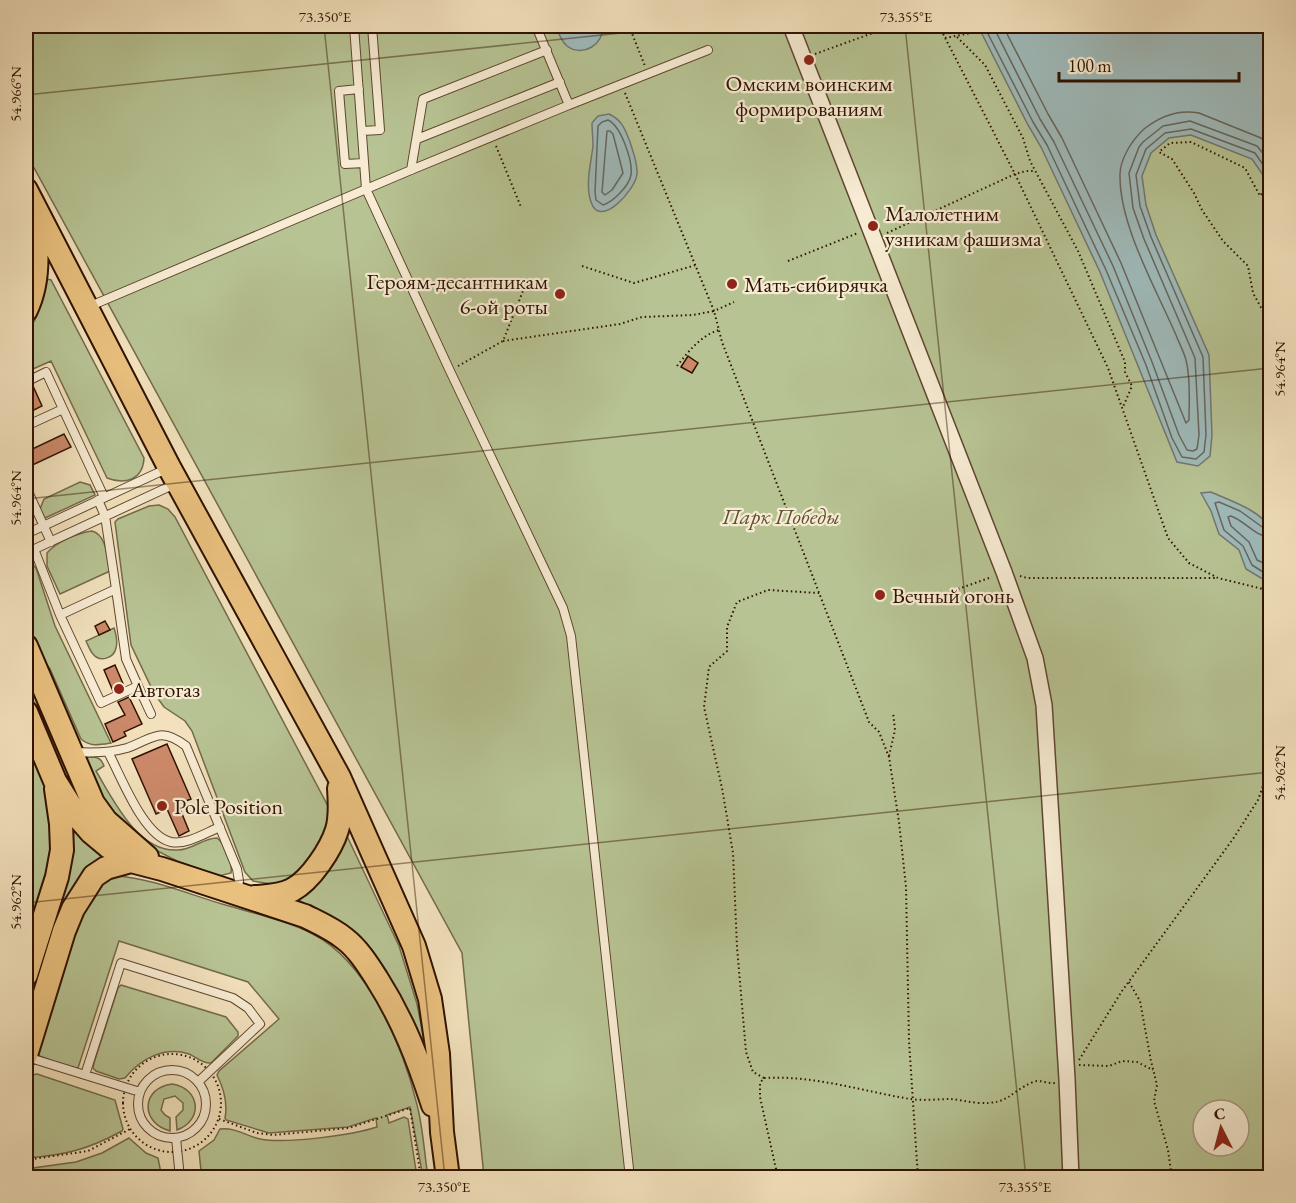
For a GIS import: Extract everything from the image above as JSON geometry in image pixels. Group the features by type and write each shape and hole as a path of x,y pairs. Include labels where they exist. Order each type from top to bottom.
{"main road":[{"path":"26,191 173,475 339,777 414,946 430,999 438,1054 442,1132 448,1178"},
{"path":"26,191 34,226 37,263 30,301 26,310"},
{"path":"26,646 93,803 106,821 162,869"},
{"path":"26,712 55,781 77,816 91,832 131,861 305,916 325,925 347,940 364,959 389,998 414,1048 442,1132"},
{"path":"242,895 273,896 293,890 325,856 337,830 340,808 339,777"},
{"path":"26,975 57,877 62,850 55,781"},
{"path":"26,1056 29,1029 64,931 83,891 94,876 106,868 131,861"}],"street":[{"path":"790,26 1004,572 1035,658 1044,705 1071,1178"}],"lane":[{"path":"354,26 366,189 563,608 571,636 630,1178"},
{"path":"362,131 380,130 372,26"},
{"path":"536,26 569,105"},
{"path":"411,170 423,99 547,50"},
{"path":"87,308 411,170 708,50"},
{"path":"417,139 560,82"},
{"path":"359,89 339,91 345,164 364,163"},
{"path":"26,382 46,372 101,499 126,659 152,714"},
{"path":"26,426 63,409"},
{"path":"26,534 101,499 173,475"},
{"path":"26,553 105,516 173,475"},
{"path":"26,487 51,542"},
{"path":"34,549 60,615 101,703 138,686"},
{"path":"60,615 116,589"},
{"path":"71,751 108,752 126,748 159,734 174,736 186,746 237,869 242,895"},
{"path":"108,752 141,815 157,835 171,842 186,841 220,827"},
{"path":"85,1075 121,963 232,998 248,1008 260,1024 198,1082"},
{"path":"26,1056 140,1092"},
{"path":"171,1070 190,1075 204,1091 205,1112 195,1130 186,1135 176,1138 156,1135 142,1121 138,1102 140,1092 144,1083 152,1076 171,1070"},
{"path":"176,1138 180,1178"}],"path":[{"path":"629,26 648,74"},
{"path":"804,58 892,26"},
{"path":"939,26 1015,174 1108,368 1168,538 1189,564 1218,578 1267,590"},
{"path":"945,38 976,32"},
{"path":"957,37 985,65 1023,138 1034,171 1056,207 1078,251 1125,362 1125,372 1132,386 1122,408"},
{"path":"622,85 714,311 722,342 869,723 879,732 889,757 906,887 909,1041 918,1178"},
{"path":"493,136 521,207"},
{"path":"1270,199 1264,191 1260,196 1245,168 1191,142 1170,143 1159,152 1172,159 1222,242 1248,266 1253,293 1270,324"},
{"path":"1026,171 1030,161"},
{"path":"788,261 871,234 1015,174 1034,171"},
{"path":"582,266 634,284 696,265"},
{"path":"503,341 523,291"},
{"path":"450,371 503,341 609,326 642,317 693,315 714,311 734,302"},
{"path":"677,366 706,334 719,330"},
{"path":"924,601 1004,572 1027,578 1218,578"},
{"path":"1270,586 1267,590 1270,653"},
{"path":"819,593 768,590 737,602 727,627 727,651 709,667 704,707 722,788 733,853 737,947 746,1052 753,1072 764,1078 779,1077 812,1081 871,1090 913,1100 953,1100 978,1103 1000,1103 1032,1082 1062,1082 1067,1079"},
{"path":"889,757 895,730 893,711"},
{"path":"1153,1070 1130,1061 1122,1061 1109,1066 1076,1065 1129,982 1233,839 1258,800 1270,766"},
{"path":"1129,982 1140,1002 1157,1085 1154,1101 1168,1150 1172,1178"},
{"path":"167,1054 195,1059 210,1071 221,1099 219,1119 203,1141 177,1152 168,1152 151,1147 136,1136 124,1113 123,1096 129,1079 141,1065 167,1054"},
{"path":"764,1078 760,1083 760,1096 778,1178"},
{"path":"219,1119 257,1133 273,1135 349,1128 410,1108 421,1178"},
{"path":"26,1160 88,1151 130,1128"},
{"path":"26,1178 31,1159"}],"green space":[{"name":"Парк Победы","path":"30,26 1270,26 1270,1177 484,1177 462,953 26,153 26,37"},
{"path":"47,279 51,280 144,458 140,471 132,479 120,481 107,478 51,361 26,372 26,334 35,320"},
{"path":"80,482 90,485 95,495 45,518 40,509 44,499"},
{"path":"159,505 168,509 175,517 329,808 328,827 303,871 278,885 253,881 245,872 192,731 185,721 164,707 154,693 131,645 115,522 149,506"},
{"path":"92,531 101,537 110,571 60,594 47,566 47,553 68,539"},
{"path":"26,561 36,568 55,626 111,743 91,744 81,739 50,669 38,654 26,630"},
{"path":"114,628 117,640 115,651 110,657 103,659 96,657 86,641"},
{"path":"26,666 78,803 57,767 26,692"},
{"path":"26,740 42,778 51,809 52,834 48,865 26,941"},
{"path":"89,757 102,761 104,766 96,771 119,809 139,834 164,849 178,850 217,838 228,854 231,873 219,876 177,861 136,840 105,804 85,759"},
{"path":"70,821 114,856 100,861 31,1015 26,1013 26,997 60,886"},
{"path":"347,836 399,946 417,1004 429,1065 334,920 295,898"},
{"path":"116,876 156,883 303,929 332,947 350,964 366,984 402,1055 418,1110 428,1177 423,1177 410,1107 387,1115 389,1123 404,1117 408,1119 417,1177 209,1178 208,1170 201,1171 199,1151 214,1140 220,1129 236,1130 260,1139 302,1140 336,1136 377,1127 376,1118 348,1127 269,1133 226,1120 225,1096 217,1075 219,1071 279,1019 248,982 119,941 78,1068 37,1055 74,925 94,890 107,878"},
{"path":"121,985 226,1017 238,1032 238,1036 211,1063 189,1054 171,1052 145,1060 125,1078 119,1079 96,1071 93,1068 94,1063 118,988"},
{"path":"37,1074 115,1100 122,1131 98,1143 76,1150 26,1158 26,1084 32,1075"},
{"path":"172,1084 188,1091 193,1098 195,1112 186,1125 177,1130 176,1117 183,1110 183,1103 175,1096 164,1099 161,1110 170,1118 170,1131 153,1121 148,1106 154,1092"},
{"path":"129,1138 146,1153 158,1158 161,1173 150,1174 150,1178 30,1177 33,1168 76,1162 102,1153"}],"water":[{"path":"556,26 603,26 596,43 586,50 580,50 565,44"},
{"path":"978,26 1270,26 1270,185 1252,159 1191,135 1169,138 1151,153 1142,176 1146,205 1156,235 1209,355 1212,435 1210,456 1198,466 1177,462 1100,272 1041,147"},
{"path":"609,114 617,119 625,129 635,158 637,174 631,189 624,197 617,204 602,212 596,209 591,202 588,188 593,146 592,123 598,116"},
{"path":"1211,492 1251,510 1270,527 1270,580 1261,578 1246,569 1239,550 1219,534 1211,511 1201,493"}],"building":[{"path":"688,356 698,363 692,373 681,367"},
{"path":"33,386 42,406 26,414 26,390"},
{"path":"64,434 71,447 26,468 26,452"},
{"path":"105,621 110,630 99,635 95,626"},
{"path":"115,665 124,686 113,691 104,670"},
{"path":"129,697 142,724 124,732 126,736 113,742 105,724 125,715 118,702"},
{"path":"167,744 191,799 178,804 189,831 179,836 167,809 156,814 132,759"}],"place":[{"name":"Омским воинским формированиям","path":"809,60"},
{"name":"Малолетним узникам фашизма","path":"873,226"},
{"name":"Мать-сибирячка","path":"732,284"},
{"name":"Героям-десантникам 6-ой роты","path":"560,294"},
{"name":"Вечный огонь","path":"880,595"},
{"name":"Автогаз","path":"119,689"},
{"name":"Pole Position","path":"162,806"}]}
